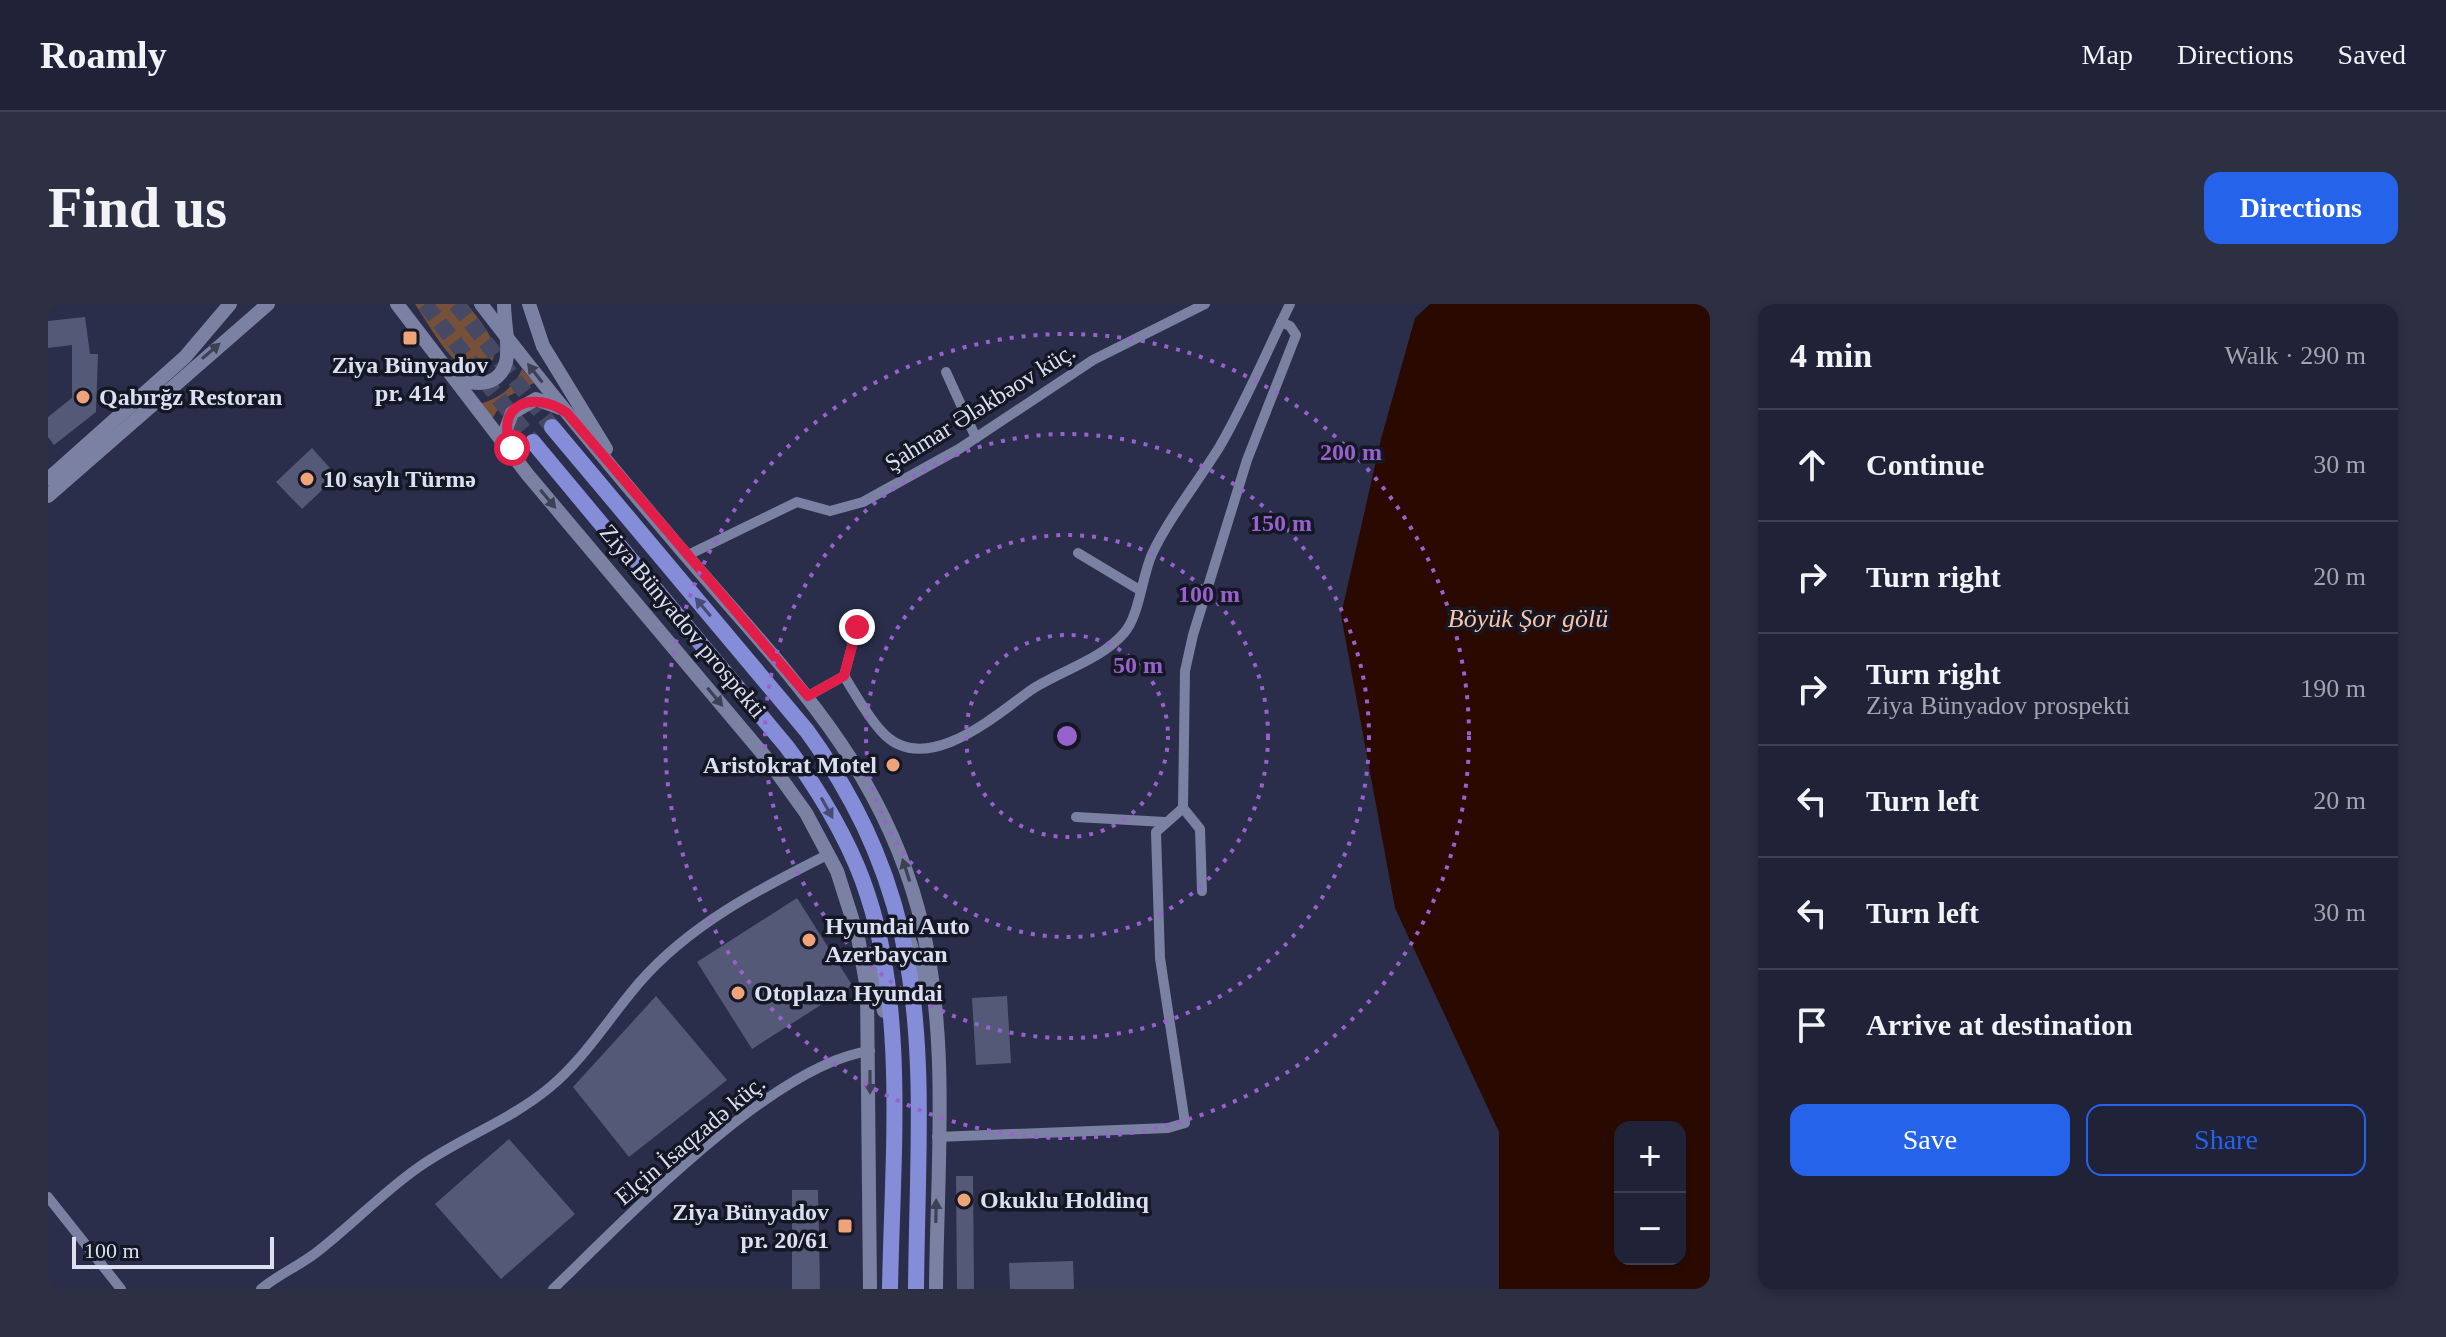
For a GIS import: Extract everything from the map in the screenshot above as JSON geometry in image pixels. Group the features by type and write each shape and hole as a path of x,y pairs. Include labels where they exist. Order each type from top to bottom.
{"main road":[{"path":"48,479 185,357 230,304"},
{"path":"48,496 268,304"},
{"path":"389,304 411,324"},
{"name":"Ziya Bünyadov prospekti","path":"397,304 528,475 768,760 806,813 829,854 864,962 870,1051 870,1289"},
{"name":"Ziya Bünyadov prospekti","path":"481,304 636,497 808,696 862,773 899,850 921,923 938,1044 936,1289"},
{"path":"436,357 461,380 483,384 498,376 506,364 504,304"},
{"path":"529,304 535,328 550,359 636,497"},
{"path":"528,475 507,438 506,429 512,413 536,399 553,403 567,413"},
{"name":"Ziya Bünyadov prospekti","path":"552,427 828,761 868,831 899,912 917,1014 916,1289"},
{"name":"Ziya Bünyadov prospekti","path":"533,442 777,735 820,795 847,843 874,916 888,988 892,1057 890,1289"},
{"path":"837,871 869,949 892,1057"},
{"path":"899,912 919,966 938,1044"}],"street":[{"name":"Şahmar Ələkbəov küç.","path":"686,556 797,502 830,511 863,502 932,466 1093,360 1205,304"},
{"path":"844,676 883,733 911,747 942,744 975,733 1032,690 1126,632 1137,609 1138,589 1165,529 1222,442 1290,304"},
{"path":"937,1137 1168,1128 1185,1123 1160,958 1156,832 1183,808 1185,671 1247,460 1296,335 1290,326 1281,322"},
{"path":"946,372 976,438"},
{"path":"1078,553 1138,589"},
{"path":"808,696 844,676 857,627"},
{"path":"1183,808 1200,829 1202,891"},
{"path":"1076,817 1165,822"},
{"path":"261,1289 314,1254 419,1167 479,1135 546,1091 585,1056 640,982 687,938 773,882 829,854"},
{"name":"Elçin İsaqzadə küç.","path":"553,1289 649,1198 745,1116 826,1062 870,1051"},
{"path":"48,1197 121,1289"}],"shaded area":[{"path":"415,304 467,304 490,336 494,354 489,364 472,370 460,365 441,344"},
{"path":"522,369 534,383 505,398 492,419 479,404 505,391"}],"water":[{"name":"Böyük Şor gölü","path":"1430,304 1710,304 1710,1289 1499,1289 1499,1132 1395,908 1341,615 1381,439 1415,318"}],"building":[{"path":"85,317 90,354 98,354 96,412 54,445 48,437 48,417 72,398 72,345 48,348 48,321"},
{"name":"10 saylı Türmə","path":"312,448 337,476 302,509 276,482"},
{"path":"797,898 852,985 752,1049 697,962"},
{"path":"656,996 727,1080 629,1157 573,1087"},
{"path":"1007,996 1011,1063 976,1065 972,998"},
{"path":"509,1139 575,1214 501,1279 435,1204"},
{"path":"956,1176 973,1176 974,1289 957,1289"},
{"path":"792,1190 818,1190 820,1289 792,1289"},
{"path":"1073,1261 1074,1289 1010,1289 1009,1263"}],"tunnel":[{"path":"425,304 533,442"},
{"path":"456,304 552,427"}],"place":[{"name":"Ziya Bünyadov pr. 414","path":"410,338"},
{"name":"Qabırğz Restoran","path":"83,397"},
{"name":"10 saylı Türmə","path":"307,479"},
{"name":"Aristokrat Motel","path":"893,765"},
{"name":"Hyundai Auto Azerbaycan","path":"809,940"},
{"name":"Otoplaza Hyundai","path":"738,993"},
{"name":"Okuklu Holdinq","path":"964,1200"},
{"name":"Ziya Bünyadov pr. 20/61","path":"845,1226"}],"route":[{"path":"512,448 507,438 508,421 525,402 545,400 567,413 808,696 844,676 857,627"}]}
